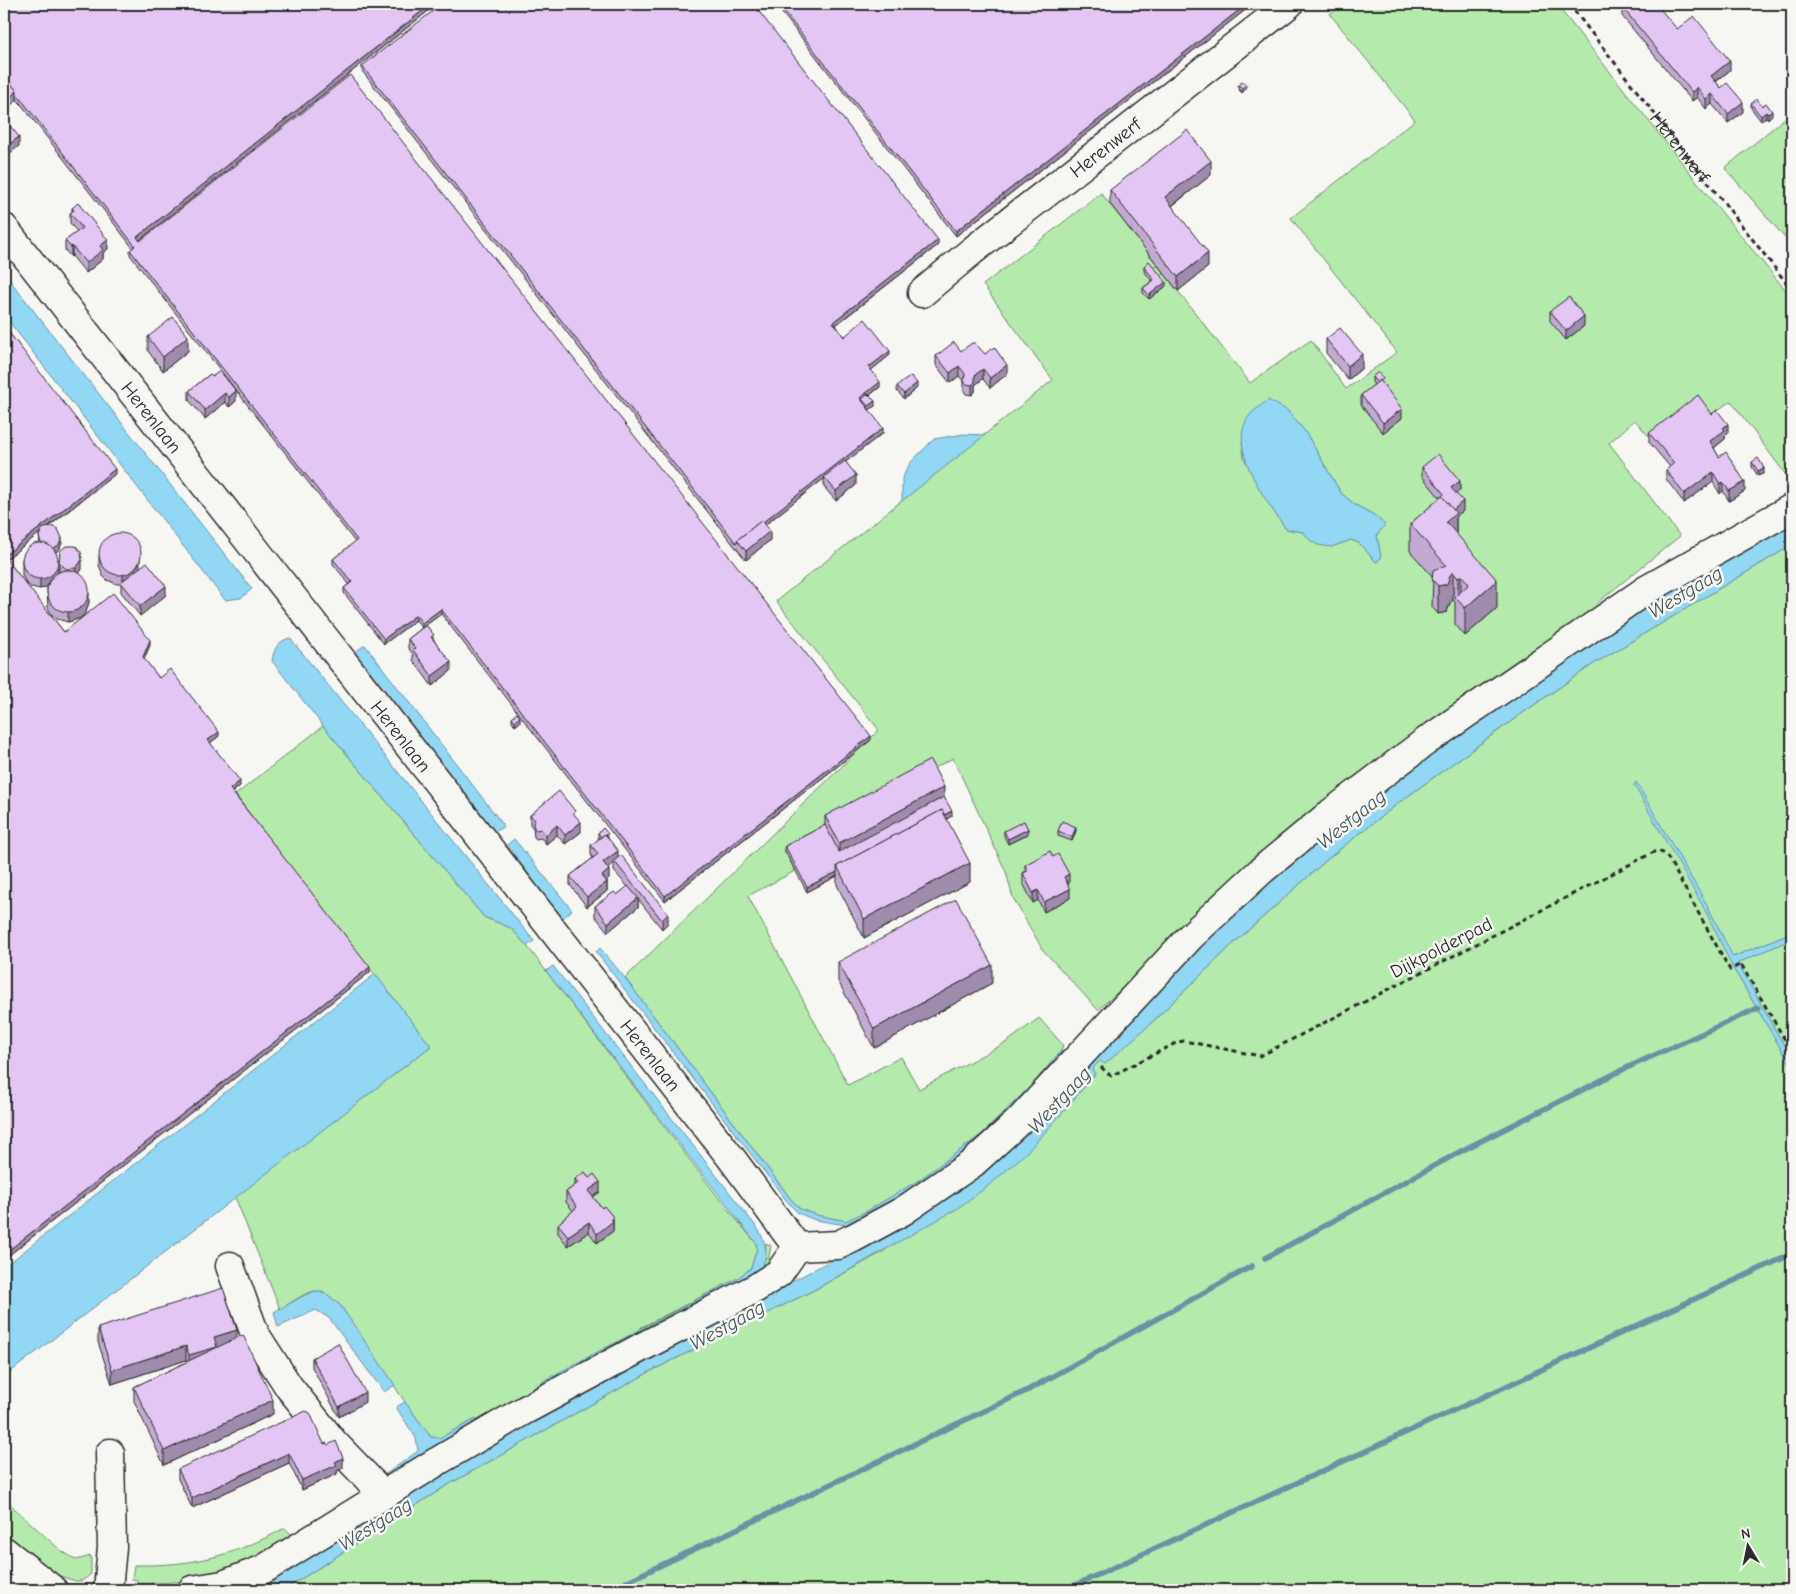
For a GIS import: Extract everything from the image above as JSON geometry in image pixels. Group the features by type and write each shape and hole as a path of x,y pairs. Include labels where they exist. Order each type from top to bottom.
{"street":[{"name":"Herenwerf","path":"922,293 980,245 1289,4"},
{"name":"Herenlaan","path":"4,228 726,1151 797,1247"},
{"path":"192,1590 223,1585 264,1569 383,1494 525,1410 756,1288 779,1273 797,1247 838,1245 854,1238 903,1210 973,1163 1018,1122 1191,936 1262,870 1331,813 1425,742 1638,595 1792,508"},
{"path":"230,1266 255,1334 289,1387 334,1443 383,1494"},
{"path":"108,1590 112,1547 110,1453"},
{"path":"4,1551 53,1590"},
{"path":"4,1590 12,1590"}],"path":[{"name":"Herenwerf","path":"1570,4 1792,290"},
{"name":"Dijkpolderpad","path":"1105,1070 1111,1076 1178,1042 1184,1041 1260,1056 1654,852 1662,853 1668,858 1730,970 1742,964 1785,1040 1792,1038"}],"green space":[{"path":"1344,4 1556,4 1792,298 1792,483 1731,401 1709,416 1697,401 1649,437 1635,420 1609,443 1680,536 1597,603 1603,611 1272,852 1098,1010 1043,950 1013,898 1006,872 953,758 783,848 795,871 748,896 848,1085 901,1057 919,1089 1007,1042 1039,1018 1063,1045 1061,1051 1032,1085 981,1135 919,1180 869,1210 846,1221 816,1215 800,1209 625,978 879,730 776,601 1053,380 983,285 1101,193 1250,383 1311,340 1346,389 1397,352 1291,218 1415,120 1330,14","holes":["1287,410 1306,433 1341,493 1354,504 1374,515 1384,525 1377,535 1381,558 1376,562 1359,543 1351,540 1331,547 1311,541 1303,532 1286,529 1269,504 1244,458 1242,442"]},
{"path":"1792,112 1792,246 1725,168"},
{"path":"1792,545 1792,932 1733,957 1733,968 1792,1067 1792,1590 284,1590 446,1486 651,1371 814,1290 881,1253 1057,1119 1095,1074 1092,1069 1100,1061 1146,1028 1232,945 1330,857 1401,801 1592,665"},
{"path":"323,726 484,917 511,928 527,946 724,1205 756,1243 757,1248 751,1268 738,1278 640,1328 762,1267 766,1243 771,1246 768,1262 763,1270 535,1395 528,1393 501,1407 482,1429 390,1483 377,1479 386,1474 388,1478 476,1419 439,1438 431,1437 405,1402 340,1305 326,1294 316,1291 303,1295 280,1309 235,1197 431,1046 234,796"},
{"path":"1792,939 1792,1051 1782,1042 1737,963"},
{"path":"4,1499 59,1549 76,1560 91,1556 91,1574 82,1581 76,1581 38,1569 4,1541"},
{"path":"285,1528 299,1542 258,1563 191,1581 138,1584 137,1580 132,1579 134,1565 175,1564 212,1557 248,1546"}],"water":[{"path":"4,273 252,589 241,598 225,600 4,315"},
{"path":"1268,400 1287,410 1306,433 1341,493 1354,504 1374,515 1385,525 1377,535 1381,558 1376,562 1359,543 1351,540 1331,547 1318,545 1311,541 1303,532 1286,529 1270,506 1253,478 1247,463 1242,434 1248,418"},
{"path":"964,434 985,435 902,501 902,479 910,463 934,439"},
{"name":"Westgaag","path":"1792,515 1792,545 1592,665 1401,801 1330,857 1232,945 1146,1028 1105,1064 1100,1061 1092,1069 1095,1074 1026,1153 992,1183 955,1210 814,1290 651,1371 446,1486 284,1590 250,1590 394,1498 720,1317 804,1275 895,1225 1307,846 1553,660"},
{"path":"290,638 534,941 527,946 511,928 484,917 323,726 272,661 277,646 282,641"},
{"path":"365,645 504,826 495,832 355,652"},
{"path":"1636,782 1707,905 1733,957 1792,932 1792,939 1738,963 1782,1042 1792,1050 1792,1067 1733,968 1705,910 1634,785"},
{"path":"514,839 572,910 562,919 507,845"},
{"path":"600,948 625,978 790,1198 800,1209 816,1215 846,1221 869,1210 919,1180 981,1135 1032,1085 1062,1051 1051,1069 1034,1088 983,1138 959,1158 922,1183 871,1213 846,1225 815,1220 798,1213 786,1200 596,952"},
{"path":"553,966 758,1229 765,1246 766,1256 758,1272 537,1389 537,1385 550,1377 738,1278 751,1268 757,1248 756,1243 546,971"},
{"path":"375,974 431,1046 4,1377 4,1267"},
{"path":"316,1291 328,1295 340,1305 395,1385 384,1392 329,1318 316,1310 278,1327 274,1312"},
{"path":"405,1402 431,1437 439,1438 476,1419 478,1423 388,1478 386,1474 418,1451 416,1438 396,1407"}],"building":[{"path":"4,4 431,4 137,237 140,241 350,75 871,736 665,896 441,609 422,623 416,615 384,639 344,588 352,582 333,559 357,540 130,250 135,246 4,75"},
{"path":"442,4 753,4 938,240 833,322 844,337 865,319 890,351 869,367 880,382 860,398 883,428 763,522 762,520 737,540 736,543 362,66"},
{"path":"778,4 1247,4 956,231"},
{"path":"1626,4 1656,4 1677,29 1694,16 1730,61 1711,76 1721,88 1727,83 1743,102 1728,114 1712,94 1706,99 1697,87 1692,92 1622,7"},
{"path":"4,75 17,91 4,102"},
{"path":"1243,81 1246,85 1242,88 1238,85"},
{"path":"1757,99 1762,106 1766,103 1772,111 1768,114 1766,112 1761,116 1751,104"},
{"path":"4,118 19,137 4,148"},
{"path":"1187,130 1211,161 1165,197 1208,253 1178,277 1110,190"},
{"path":"78,203 108,240 100,246 103,250 86,263 72,246 65,241 82,228 70,213 74,210 72,208"},
{"path":"1149,261 1166,282 1149,295 1143,288 1154,280 1144,266"},
{"path":"1569,297 1584,316 1566,331 1550,311"},
{"path":"173,317 188,336 163,357 148,337"},
{"path":"4,326 115,469 4,556"},
{"path":"1340,328 1362,354 1348,366 1326,339"},
{"path":"954,342 961,351 975,343 985,354 994,347 1007,365 990,378 983,369 975,375 975,382 972,385 966,384 964,381 965,374 959,366 950,373 936,356"},
{"path":"220,371 236,391 229,397 225,393 205,410 189,391 210,374 213,376"},
{"path":"1378,372 1383,379 1377,383 1372,377"},
{"path":"911,376 917,383 904,394 897,386"},
{"path":"1380,380 1402,409 1383,423 1361,395"},
{"path":"868,394 875,401 868,406 862,399"},
{"path":"1698,395 1712,414 1717,410 1728,424 1723,428 1725,430 1710,441 1719,457 1726,452 1745,482 1729,491 1723,482 1720,484 1713,472 1684,494 1666,470 1674,463 1649,433"},
{"path":"1438,454 1460,481 1451,488 1463,501 1453,510 1442,496 1444,494 1422,467"},
{"path":"1758,458 1764,468 1758,471 1752,462"},
{"path":"845,461 856,475 836,491 824,477"},
{"path":"1442,496 1456,513 1446,522 1497,580 1465,608 1455,597 1469,584 1461,575 1458,578 1453,572 1447,584 1438,586 1432,579 1433,570 1446,565 1410,524"},
{"path":"762,520 770,531 746,551 737,540"},
{"path":"51,526 58,529 62,538 59,545 52,549 45,544 41,544 39,536 42,529"},
{"path":"120,533 135,539 141,554 135,569 120,575 105,569 99,554 105,539"},
{"path":"40,543 52,549 58,561 52,573 40,579 28,573 22,561 28,549"},
{"path":"66,546 76,546 81,552 82,560 76,568 66,569 59,562 60,551"},
{"path":"4,556 64,632 113,593 150,640 143,657 159,678 170,669 219,732 208,740 240,781 230,789 370,967 4,1254"},
{"path":"147,562 166,586 140,606 121,582"},
{"path":"68,570 83,576 89,591 83,606 68,612 53,606 47,591 53,576"},
{"path":"426,625 434,635 431,637 451,662 432,676 413,650 415,648 408,639"},
{"path":"517,713 520,717 515,721 512,717"},
{"path":"930,760 944,787 839,843 825,816"},
{"path":"559,791 581,822 565,835 557,825 546,835 541,829 536,830 534,828 533,823 535,820 530,815"},
{"path":"944,797 952,811 944,815 942,810 837,866 837,872 807,887 785,846 825,825 839,852"},
{"path":"942,810 970,863 864,919 837,866"},
{"path":"1024,821 1028,829 1008,839 1004,831"},
{"path":"1062,821 1076,827 1072,837 1058,831"},
{"path":"603,828 608,834 601,837 598,833"},
{"path":"605,834 618,851 603,862 609,870 602,876 607,882 587,897 570,876 598,854 591,845"},
{"path":"1050,851 1053,857 1058,854 1069,874 1064,877 1070,889 1044,902 1038,890 1033,893 1023,873 1028,871 1025,865"},
{"path":"621,855 668,914 662,920 614,861"},
{"path":"628,886 638,898 608,923 595,906 614,892 617,895"},
{"path":"956,899 992,965 874,1029 838,962"},
{"path":"585,1172 589,1178 594,1174 600,1182 588,1191 602,1208 604,1206 613,1217 611,1219 613,1221 597,1234 589,1222 568,1236 558,1224 577,1207 566,1192 578,1183 575,1179"},
{"path":"223,1288 237,1330 214,1337 217,1347 189,1355 186,1346 112,1370 98,1328"},
{"path":"243,1335 273,1400 164,1451 134,1387"},
{"path":"338,1343 365,1392 339,1407 312,1358"},
{"path":"306,1411 310,1413 324,1444 328,1445 336,1441 343,1458 335,1462 337,1465 302,1480 289,1453 192,1498 178,1469"}],"waterway":[{"path":"1265,1258 1465,1149 1622,1070 1758,1008"},
{"path":"1065,1590 1792,1254"},
{"path":"609,1590 1028,1390 1252,1266"}]}
